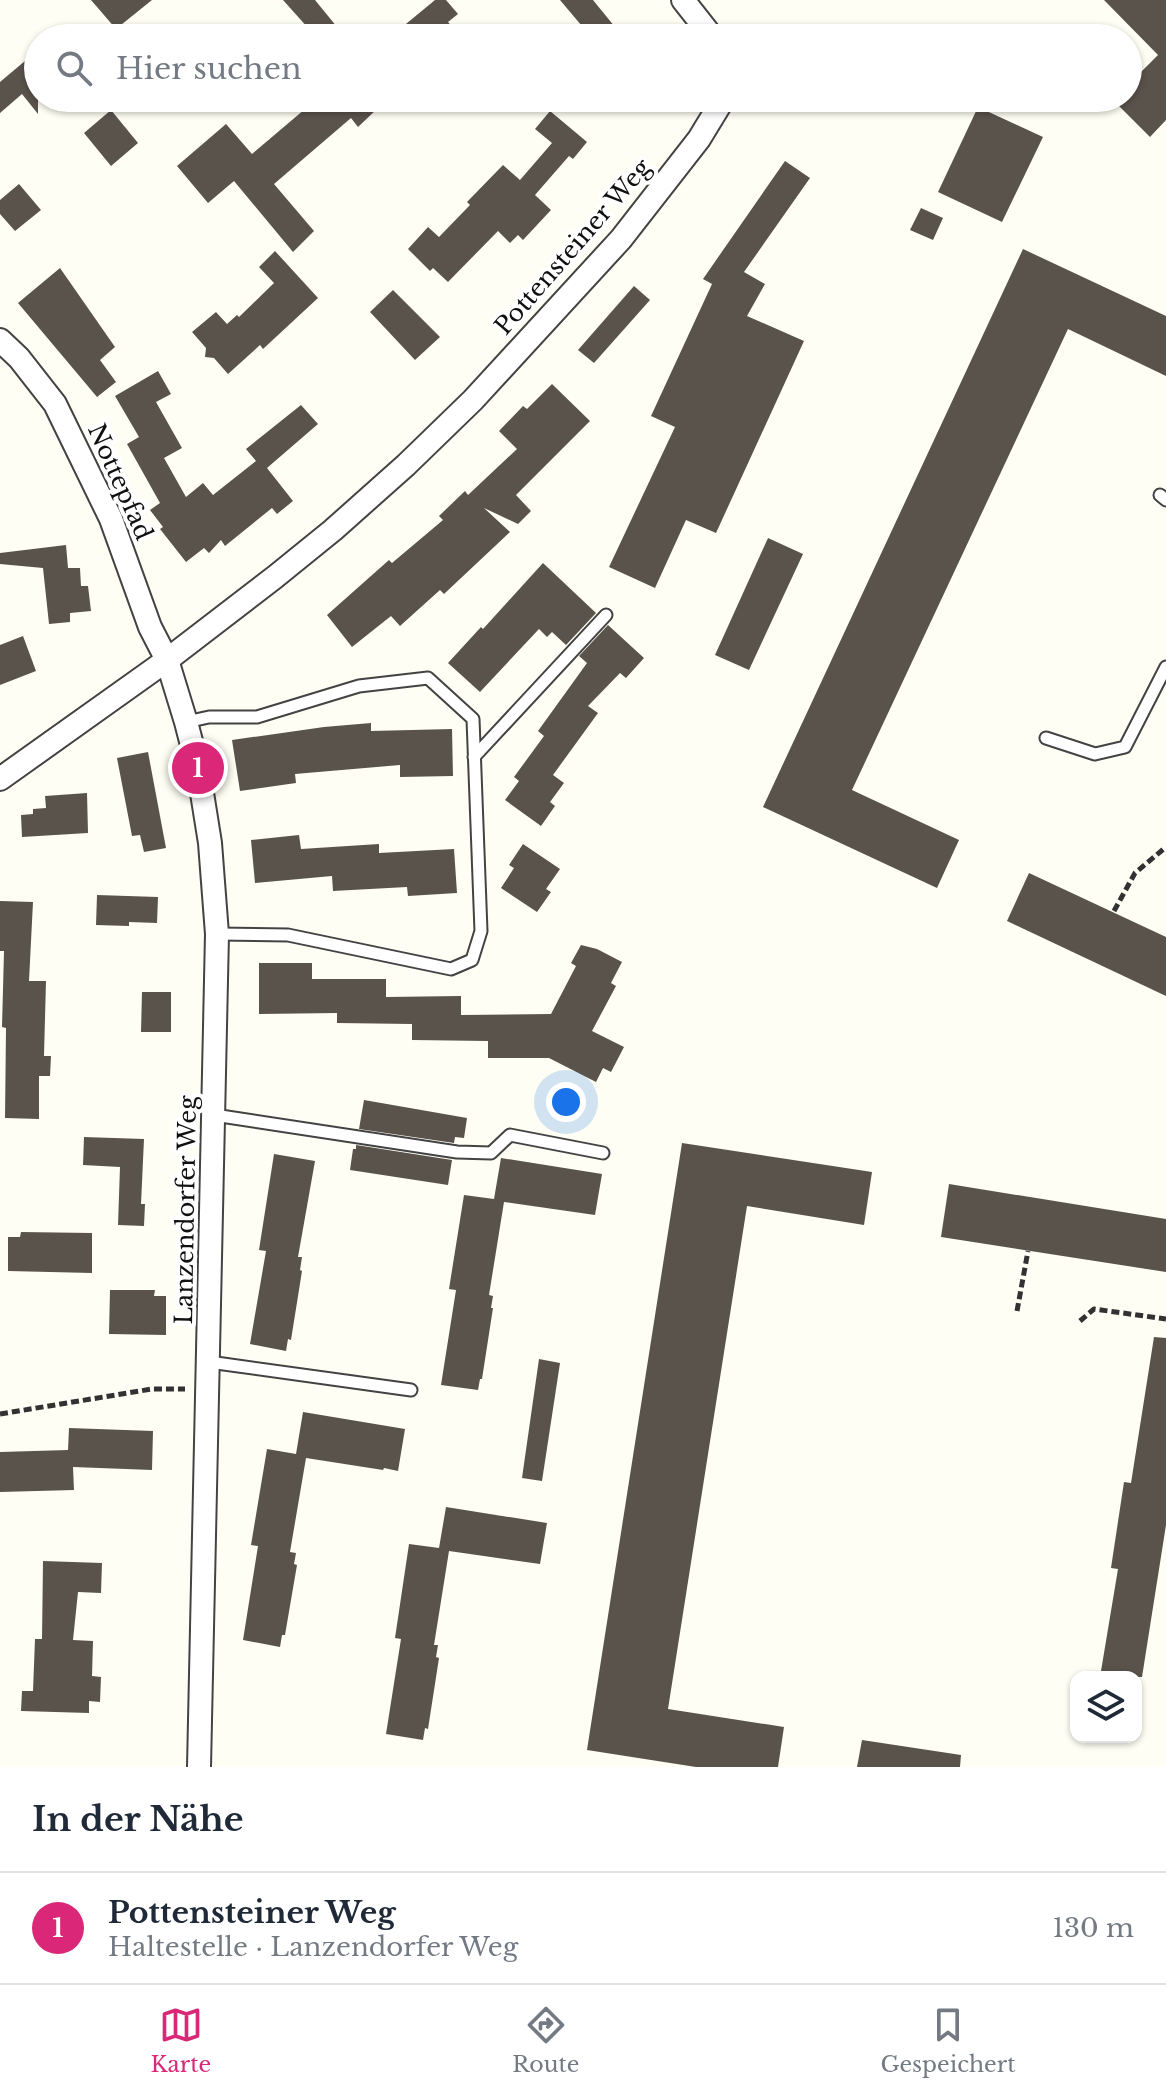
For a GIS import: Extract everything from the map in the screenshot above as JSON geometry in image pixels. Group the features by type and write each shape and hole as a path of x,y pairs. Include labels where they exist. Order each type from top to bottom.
{"street":[{"path":"683,0 702,24"},
{"name":"Pottensteiner Weg","path":"0,779 167,660 333,530 406,465 473,400 621,239 699,139 715,112"},
{"name":"Nottepfad","path":"0,340 19,358 55,404 111,519 150,627 167,660"},
{"name":"Lanzendorfer Weg","path":"167,660 198,768 210,843 217,934 199,1767"}],"lane":[{"path":"474,757 606,615"},
{"path":"1046,738 1095,754 1125,747 1166,667"},
{"path":"186,722 209,717 257,717 359,686 428,678 473,719 481,931 472,960 451,969 288,935 217,934"},
{"path":"214,1115 457,1152 491,1153 510,1135 603,1153"},
{"path":"209,1362 411,1390"}],"path":[{"path":"1114,911 1135,873 1166,847"},
{"path":"1017,1311 1028,1251"},
{"path":"1080,1321 1094,1309 1166,1319"},
{"path":"0,1414 152,1389 208,1389"}],"building":[{"path":"91,0 152,0 122,24 112,24"},
{"path":"283,0 315,0 335,24 304,24"},
{"path":"435,0 446,0 458,14 448,22 450,24 406,24"},
{"path":"560,0 593,0 613,24 580,24"},
{"path":"1104,0 1166,0 1166,120 1150,137 1125,112 1142,112 1142,71 1158,55 1142,39 1142,24 1128,24"},
{"path":"24,62 24,96 22,94 0,113 0,82"},
{"path":"113,112 138,143 111,166 84,133"},
{"path":"302,112 374,112 358,127 351,118 274,184 314,231 293,252 234,181 208,203 177,166 226,124 252,154"},
{"path":"551,112 587,142 573,159 569,156 535,195 551,210 523,240 518,235 510,243 498,231 448,282 433,268 430,271 408,249 428,227 439,237 503,165 520,180 552,143 535,129"},
{"path":"976,112 989,112 1043,137 1002,222 938,192"},
{"path":"785,161 810,178 744,272 765,284 747,316 804,341 716,533 686,520 655,588 609,567 675,427 651,416 712,284 703,279"},
{"path":"19,184 41,210 15,231 0,214 0,200"},
{"path":"921,208 943,218 933,240 910,230"},
{"path":"1023,249 1166,316 1166,376 1068,329 852,790 959,840 937,888 763,807"},
{"path":"275,251 318,298 263,349 260,345 228,374 214,358 205,357 206,348 192,332 216,312 227,324 237,315 239,317 274,283 259,267"},
{"path":"60,268 115,347 100,360 116,382 97,397 18,303"},
{"path":"634,286 650,300 594,363 578,350"},
{"path":"393,290 440,337 415,360 370,312"},
{"path":"158,371 171,394 156,402 182,448 164,458 186,497 203,483 213,495 256,461 246,449 301,405 318,424 267,468 293,501 277,514 272,508 225,546 221,540 209,553 204,548 186,562 160,529 163,527 150,510 160,503 127,444 139,437 115,396"},
{"path":"552,384 590,421 516,495 531,511 518,524 484,508 510,532 444,594 440,590 400,626 391,616 352,647 327,615 389,560 392,563 443,520 439,516 465,491 468,495 517,449 499,431 523,406 527,409"},
{"path":"768,538 803,554 749,670 715,655"},
{"path":"66,545 68,568 80,568 81,586 88,586 91,611 70,613 70,622 49,624 43,568 0,564 0,553"},
{"path":"543,563 596,613 566,645 552,632 547,637 539,629 480,692 448,663"},
{"path":"608,625 644,658 626,678 620,673 588,706 598,713 553,775 564,783 550,802 555,806 541,826 505,800 519,781 514,777 544,736 538,731 587,663 579,656"},
{"path":"23,636 36,671 0,685 0,645"},
{"path":"371,723 371,731 452,729 453,776 400,777 400,765 295,774 296,783 240,791 232,740"},
{"path":"148,752 166,848 144,852 140,835 132,836 117,758"},
{"path":"87,793 88,833 22,837 21,815 33,814 33,809 46,808 45,796"},
{"path":"299,835 301,849 379,844 379,853 454,849 457,893 408,896 407,887 333,891 332,876 255,883 251,840"},
{"path":"523,844 560,869 546,889 551,892 537,912 501,888 514,868 509,865"},
{"path":"1029,873 1166,937 1166,996 1007,921"},
{"path":"97,895 158,897 157,923 96,925"},
{"path":"0,901 33,902 29,981 46,981 44,1056 51,1056 50,1076 39,1076 39,1119 5,1118 6,1028 2,1027 4,951 0,951"},
{"path":"581,945 597,949 622,962 611,983 616,986 592,1031 624,1047 611,1072 603,1068 596,1082 549,1058 488,1058 488,1041 412,1040 412,1024 337,1023 337,1013 259,1014 259,963 312,963 312,979 386,979 386,997 461,996 461,1015 551,1014 576,966 571,963"},
{"path":"142,992 171,992 171,1032 141,1032"},
{"path":"364,1100 467,1118 464,1138 455,1137 454,1143 359,1129"},
{"path":"84,1137 144,1139 141,1204 145,1204 144,1226 118,1225 120,1167 83,1165"},
{"path":"682,1143 872,1172 864,1225 747,1206 668,1709 784,1727 778,1767 696,1767 587,1750"},
{"path":"356,1145 452,1160 448,1185 350,1170"},
{"path":"274,1154 315,1161 298,1257 302,1257 302,1271 291,1340 288,1339 286,1351 250,1344 266,1251 259,1250"},
{"path":"501,1158 602,1174 595,1215 504,1202 489,1295 493,1296 493,1308 482,1379 478,1390 441,1385 456,1290 449,1289 464,1195 494,1199"},
{"path":"949,1184 1166,1219 1166,1272 941,1237"},
{"path":"21,1232 92,1233 92,1273 8,1271 8,1237 20,1237"},
{"path":"110,1290 155,1290 154,1296 166,1296 166,1335 109,1334"},
{"path":"1154,1337 1166,1338 1166,1525 1142,1677 1142,1671 1101,1671 1118,1569 1111,1568 1124,1482 1131,1483"},
{"path":"539,1359 560,1363 542,1481 522,1478"},
{"path":"303,1412 405,1429 398,1471 306,1458 290,1552 296,1553 294,1564 297,1565 285,1635 282,1635 280,1647 243,1640 258,1546 251,1545 267,1449 296,1454"},
{"path":"69,1428 153,1431 152,1470 73,1467 74,1490 0,1492 0,1452 68,1450"},
{"path":"446,1507 547,1523 540,1564 449,1551 434,1645 438,1645 436,1657 439,1658 428,1729 425,1728 423,1740 386,1734 401,1639 395,1638 409,1544 439,1548"},
{"path":"43,1561 102,1563 101,1593 78,1592 73,1640 93,1641 92,1676 101,1677 100,1702 89,1701 89,1713 21,1711 22,1691 33,1691 35,1639 42,1639"},
{"path":"862,1740 961,1755 960,1767 857,1767"}],"place":[{"name":"Pottensteiner Weg","path":"198,768"}]}
